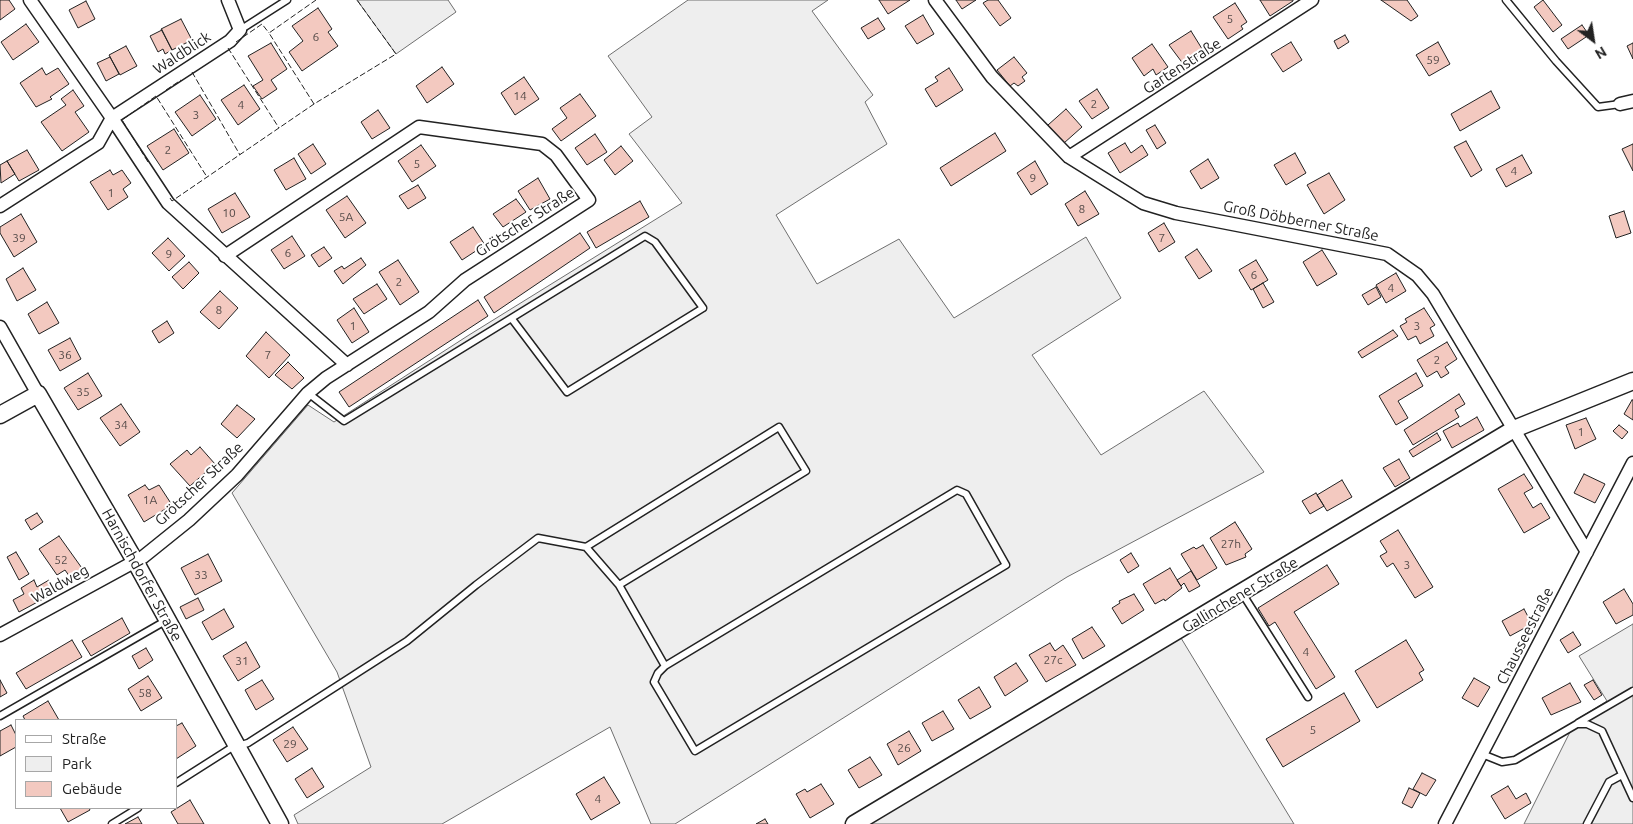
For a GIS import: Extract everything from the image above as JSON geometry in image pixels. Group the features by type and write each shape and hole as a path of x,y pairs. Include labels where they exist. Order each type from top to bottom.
{"street":[{"path":"30,0 112,118 168,204 346,365"},
{"path":"228,0 240,30"},
{"name":"Groß Döbberner Straße","path":"935,0 992,77 1069,158 1143,203 1176,213 1387,254 1417,275 1433,294 1587,552"},
{"name":"Gartenstraße","path":"1069,158 1312,0"},
{"name":"Waldblick","path":"0,206 98,143 112,118 230,41 240,30"},
{"path":"1620,104 1633,101"},
{"name":"Grötscher Straße","path":"135,560 143,557 189,520 237,475 308,392 346,365 429,312 464,280 589,200 556,155 542,144 419,127 225,256"},
{"name":"Harnischdorfer Straße","path":"0,327 135,560 280,824"},
{"name":"Gallinchener Straße","path":"854,824 1514,430 1633,381"},
{"path":"0,415 38,394"},
{"name":"Chausseestraße","path":"1445,824 1633,463"},
{"name":"Waldweg","path":"0,635 135,560"}],"lane":[{"path":"240,30 287,0"},
{"path":"1506,0 1556,61 1598,107 1620,104"},
{"path":"308,392 344,421 645,236 655,242 703,308 567,392 512,319"},
{"path":"586,546 779,427 806,471 620,585"},
{"path":"957,490 966,494 1006,565 695,751 654,682 658,673 665,666 957,490"},
{"path":"178,782 237,746 248,743 407,641 538,538 586,546 620,585 665,666"},
{"path":"1242,593 1308,697"},
{"path":"0,716 168,620"},
{"path":"1482,754 1502,762 1515,760 1633,691"},
{"path":"1576,724 1587,724 1602,731 1633,798"},
{"path":"1587,824 1609,782 1622,775"},
{"path":"112,824 136,809"}],"green space":[{"path":"357,0 448,0 456,12 396,54"},
{"path":"688,0 828,0 812,11 873,95 865,102 887,144 776,215 817,284 899,239 954,318 1086,237 1121,298 1032,355 1101,455 1204,391 1264,472 1067,577 675,824 651,824 610,727 442,824 298,824 294,815 371,767 337,672 232,493 308,405 334,422 469,335 682,203 629,134 652,117 608,56"},
{"path":"1633,624 1633,824 1524,824 1576,720 1607,701 1579,656"},
{"path":"1181,638 1294,824 868,824"}],"building":[{"path":"0,0 9,0 15,9 0,20"},
{"path":"879,0 910,0 888,14"},
{"path":"956,0 976,0 962,9"},
{"path":"988,0 998,0 1011,18 1000,26 983,3"},
{"path":"1260,0 1293,0 1293,1 1270,16"},
{"path":"1381,0 1407,0 1418,16 1411,21"},
{"path":"1543,0 1562,25 1553,32 1534,7"},
{"path":"86,1 95,19 78,28 69,10"},
{"path":"1235,3 1247,22 1241,26 1243,29 1228,39 1213,17"},
{"path":"318,8 332,29 328,32 338,46 302,71 289,52 303,41 292,26"},
{"path":"923,15 934,34 917,44 905,26"},
{"path":"878,18 885,29 868,39 861,28"},
{"path":"181,19 192,40 172,50 161,29"},
{"path":"26,24 39,42 13,60 1,42"},
{"path":"1582,25 1589,35 1568,49 1561,39"},
{"path":"162,30 172,50 165,54 163,49 158,52 150,36"},
{"path":"1191,31 1204,52 1184,65 1169,45"},
{"path":"1345,35 1349,42 1338,49 1334,41"},
{"path":"1291,42 1302,60 1283,72 1271,54"},
{"path":"1438,42 1450,64 1429,76 1416,55"},
{"path":"271,43 287,69 271,80 277,89 262,99 253,86 263,80 248,56"},
{"path":"1633,43 1633,59 1627,46"},
{"path":"1152,44 1168,67 1156,75 1153,69 1144,76 1132,58"},
{"path":"126,46 137,66 120,75 109,55"},
{"path":"110,57 119,74 106,81 97,63"},
{"path":"1014,57 1027,73 1022,77 1025,81 1018,86 1014,83 1010,86 997,70"},
{"path":"442,67 454,84 427,103 416,86"},
{"path":"42,68 46,75 58,68 69,84 50,97 52,99 36,107 20,83"},
{"path":"949,68 963,90 936,107 925,89 938,81 935,77"},
{"path":"524,77 539,99 515,115 501,93"},
{"path":"244,85 260,109 238,125 221,100"},
{"path":"1097,89 1109,108 1092,119 1079,101"},
{"path":"73,90 84,106 75,112 89,132 62,151 41,122 66,105 61,99"},
{"path":"1491,91 1500,108 1460,131 1451,114"},
{"path":"580,94 596,116 561,141 552,129 567,118 560,108"},
{"path":"200,95 216,119 192,136 175,112"},
{"path":"1066,109 1082,127 1064,143 1048,125"},
{"path":"378,110 390,128 372,139 361,122"},
{"path":"1155,125 1166,143 1157,149 1146,130"},
{"path":"174,129 189,153 163,170 147,146"},
{"path":"995,133 1006,151 951,186 940,168"},
{"path":"595,134 607,152 587,165 575,148"},
{"path":"1466,141 1482,170 1471,177 1454,147"},
{"path":"1125,143 1131,153 1142,145 1148,155 1120,173 1108,153"},
{"path":"313,144 326,164 311,174 298,154"},
{"path":"1633,144 1633,171 1622,149"},
{"path":"421,145 436,166 412,182 398,161"},
{"path":"621,146 633,161 615,175 604,160"},
{"path":"27,150 39,170 19,181 7,161"},
{"path":"1295,153 1306,173 1286,185 1274,165"},
{"path":"1522,155 1532,173 1506,187 1496,169"},
{"path":"294,158 306,179 286,190 274,170"},
{"path":"1208,159 1219,178 1201,189 1190,171"},
{"path":"7,161 15,174 1,183 0,165"},
{"path":"1035,161 1048,184 1031,195 1017,173"},
{"path":"110,170 113,175 122,170 131,183 123,189 128,197 108,210 90,182"},
{"path":"1329,173 1345,200 1324,214 1307,185"},
{"path":"538,178 550,199 530,210 518,191"},
{"path":"418,185 426,198 408,209 399,196"},
{"path":"1085,191 1099,214 1078,226 1065,204"},
{"path":"235,193 250,217 222,233 208,209"},
{"path":"347,196 366,223 345,238 326,210"},
{"path":"516,199 526,212 503,227 493,214"},
{"path":"640,201 649,217 596,248 587,232"},
{"path":"1624,211 1631,233 1616,238 1609,216"},
{"path":"21,214 37,242 14,257 0,233 0,227"},
{"path":"1164,223 1175,242 1159,252 1148,233"},
{"path":"473,227 485,245 462,260 450,242"},
{"path":"580,233 590,248 494,313 484,297"},
{"path":"292,236 305,256 284,269 271,250"},
{"path":"168,238 185,256 169,271 152,253"},
{"path":"324,247 332,258 319,267 311,255"},
{"path":"1197,249 1212,271 1199,279 1185,257"},
{"path":"1322,250 1337,274 1317,286 1303,262"},
{"path":"361,258 366,265 343,284 334,271 342,266 344,269"},
{"path":"398,260 419,292 400,305 379,272"},
{"path":"1256,260 1268,280 1251,290 1239,270"},
{"path":"189,262 199,273 183,289 172,277"},
{"path":"23,268 36,290 17,301 6,279"},
{"path":"1396,273 1406,291 1386,303 1376,285"},
{"path":"1263,283 1274,302 1263,308 1253,289"},
{"path":"377,284 387,299 364,314 353,299"},
{"path":"1376,287 1381,297 1368,305 1362,295"},
{"path":"220,291 238,308 219,329 200,312"},
{"path":"478,300 488,316 349,407 339,392"},
{"path":"47,302 59,323 39,334 28,314"},
{"path":"354,308 369,332 352,343 337,320"},
{"path":"1424,308 1435,325 1430,328 1434,336 1420,344 1416,336 1408,340 1400,326 1407,322 1405,319"},
{"path":"167,321 174,333 159,343 152,331"},
{"path":"1393,330 1398,336 1362,358 1358,352"},
{"path":"266,332 290,355 269,378 246,356"},
{"path":"70,338 81,359 60,371 48,350"},
{"path":"1447,342 1457,359 1445,367 1449,373 1441,378 1437,371 1427,377 1417,360"},
{"path":"288,362 304,378 292,389 275,375"},
{"path":"88,373 102,396 78,410 64,388"},
{"path":"1416,373 1423,386 1398,401 1408,418 1396,425 1379,396"},
{"path":"1459,394 1465,404 1455,410 1459,417 1413,445 1404,430"},
{"path":"1633,400 1633,420 1624,414"},
{"path":"121,404 140,432 120,446 100,418"},
{"path":"237,405 255,419 237,438 221,424"},
{"path":"1477,417 1484,430 1452,448 1443,431 1458,423 1460,427"},
{"path":"1586,418 1596,439 1575,449 1566,425"},
{"path":"1619,425 1628,432 1622,439 1613,431"},
{"path":"1437,433 1441,440 1413,457 1409,451"},
{"path":"200,447 215,464 190,486 170,464 187,450 191,455"},
{"path":"1399,459 1410,478 1395,487 1383,468"},
{"path":"1524,474 1533,488 1524,493 1533,508 1541,503 1550,518 1524,533 1498,489"},
{"path":"1584,474 1605,484 1595,503 1574,493"},
{"path":"1342,480 1352,497 1327,511 1317,495"},
{"path":"145,485 149,490 159,485 172,505 144,522 128,495"},
{"path":"1316,493 1324,506 1310,514 1302,501"},
{"path":"37,513 43,522 31,530 25,520"},
{"path":"1235,522 1252,549 1245,554 1246,557 1226,565 1210,538"},
{"path":"1398,530 1433,587 1415,598 1393,563 1387,567 1380,556 1387,552 1380,541"},
{"path":"59,536 84,571 72,580 65,570 57,575 39,549"},
{"path":"1203,545 1217,568 1197,580 1181,554 1194,547 1196,549"},
{"path":"16,552 29,574 19,580 7,557"},
{"path":"1131,553 1139,566 1128,573 1120,560"},
{"path":"208,554 222,581 195,595 181,568"},
{"path":"1327,565 1339,584 1294,612 1335,677 1316,689 1275,622 1269,626 1258,608"},
{"path":"1170,568 1182,588 1165,601 1164,599 1155,604 1143,584"},
{"path":"1191,571 1200,586 1189,592 1184,583 1181,586 1177,580"},
{"path":"34,580 37,587 49,580 56,592 19,612 13,600 24,594 21,588"},
{"path":"1624,589 1633,604 1633,615 1616,624 1603,602"},
{"path":"1134,594 1144,610 1122,624 1112,608 1120,603 1119,601"},
{"path":"198,598 204,610 186,619 180,607"},
{"path":"224,609 234,627 212,640 202,622"},
{"path":"1524,609 1532,624 1510,636 1502,621"},
{"path":"122,618 130,633 91,656 82,641"},
{"path":"1092,627 1105,646 1083,659 1072,639"},
{"path":"1573,632 1581,645 1568,653 1560,640"},
{"path":"72,640 82,657 26,689 16,673"},
{"path":"1406,640 1424,670 1419,673 1423,680 1377,708 1355,671"},
{"path":"246,642 260,667 238,681 223,656"},
{"path":"1050,643 1055,651 1063,645 1076,665 1046,682 1029,655"},
{"path":"146,648 153,660 139,669 132,656"},
{"path":"1016,663 1028,681 1005,696 994,677"},
{"path":"148,676 162,698 141,711 128,689"},
{"path":"1474,678 1490,687 1478,707 1462,698"},
{"path":"0,680 7,693 0,697"},
{"path":"262,680 274,699 256,710 245,690"},
{"path":"1593,680 1602,695 1594,700 1584,685"},
{"path":"1570,683 1581,702 1551,715 1542,698"},
{"path":"979,687 991,707 970,719 958,700"},
{"path":"1344,693 1360,721 1283,767 1266,739"},
{"path":"48,701 58,719 24,719 23,716"},
{"path":"943,711 954,729 932,741 922,723"},
{"path":"182,723 196,746 178,758 178,725"},
{"path":"11,725 15,733 15,748 0,756 0,731"},
{"path":"293,727 308,749 287,762 273,740"},
{"path":"909,731 921,751 898,765 887,744"},
{"path":"870,757 882,775 859,788 848,770"},
{"path":"312,768 324,787 307,798 295,779"},
{"path":"1422,773 1436,780 1426,796 1413,789"},
{"path":"604,777 620,803 591,820 576,794"},
{"path":"821,784 834,804 810,818 796,794 805,789 807,792"},
{"path":"1508,786 1516,799 1526,793 1531,803 1505,819 1491,796"},
{"path":"1409,788 1420,793 1412,808 1402,803"},
{"path":"190,800 204,824 178,824 171,812"},
{"path":"61,809 90,809 90,810 68,822"},
{"path":"138,817 142,824 125,824"},
{"path":"765,819 768,824 756,824"}],"fence":[{"path":"314,104 269,33 316,0"},
{"path":"170,198 172,201 314,104 396,54 357,0"},
{"path":"236,42 262,24 269,33"},
{"path":"228,48 279,128"},
{"path":"192,72 240,155"},
{"path":"166,90 181,80"},
{"path":"148,162 122,120 156,96 207,177"}]}
